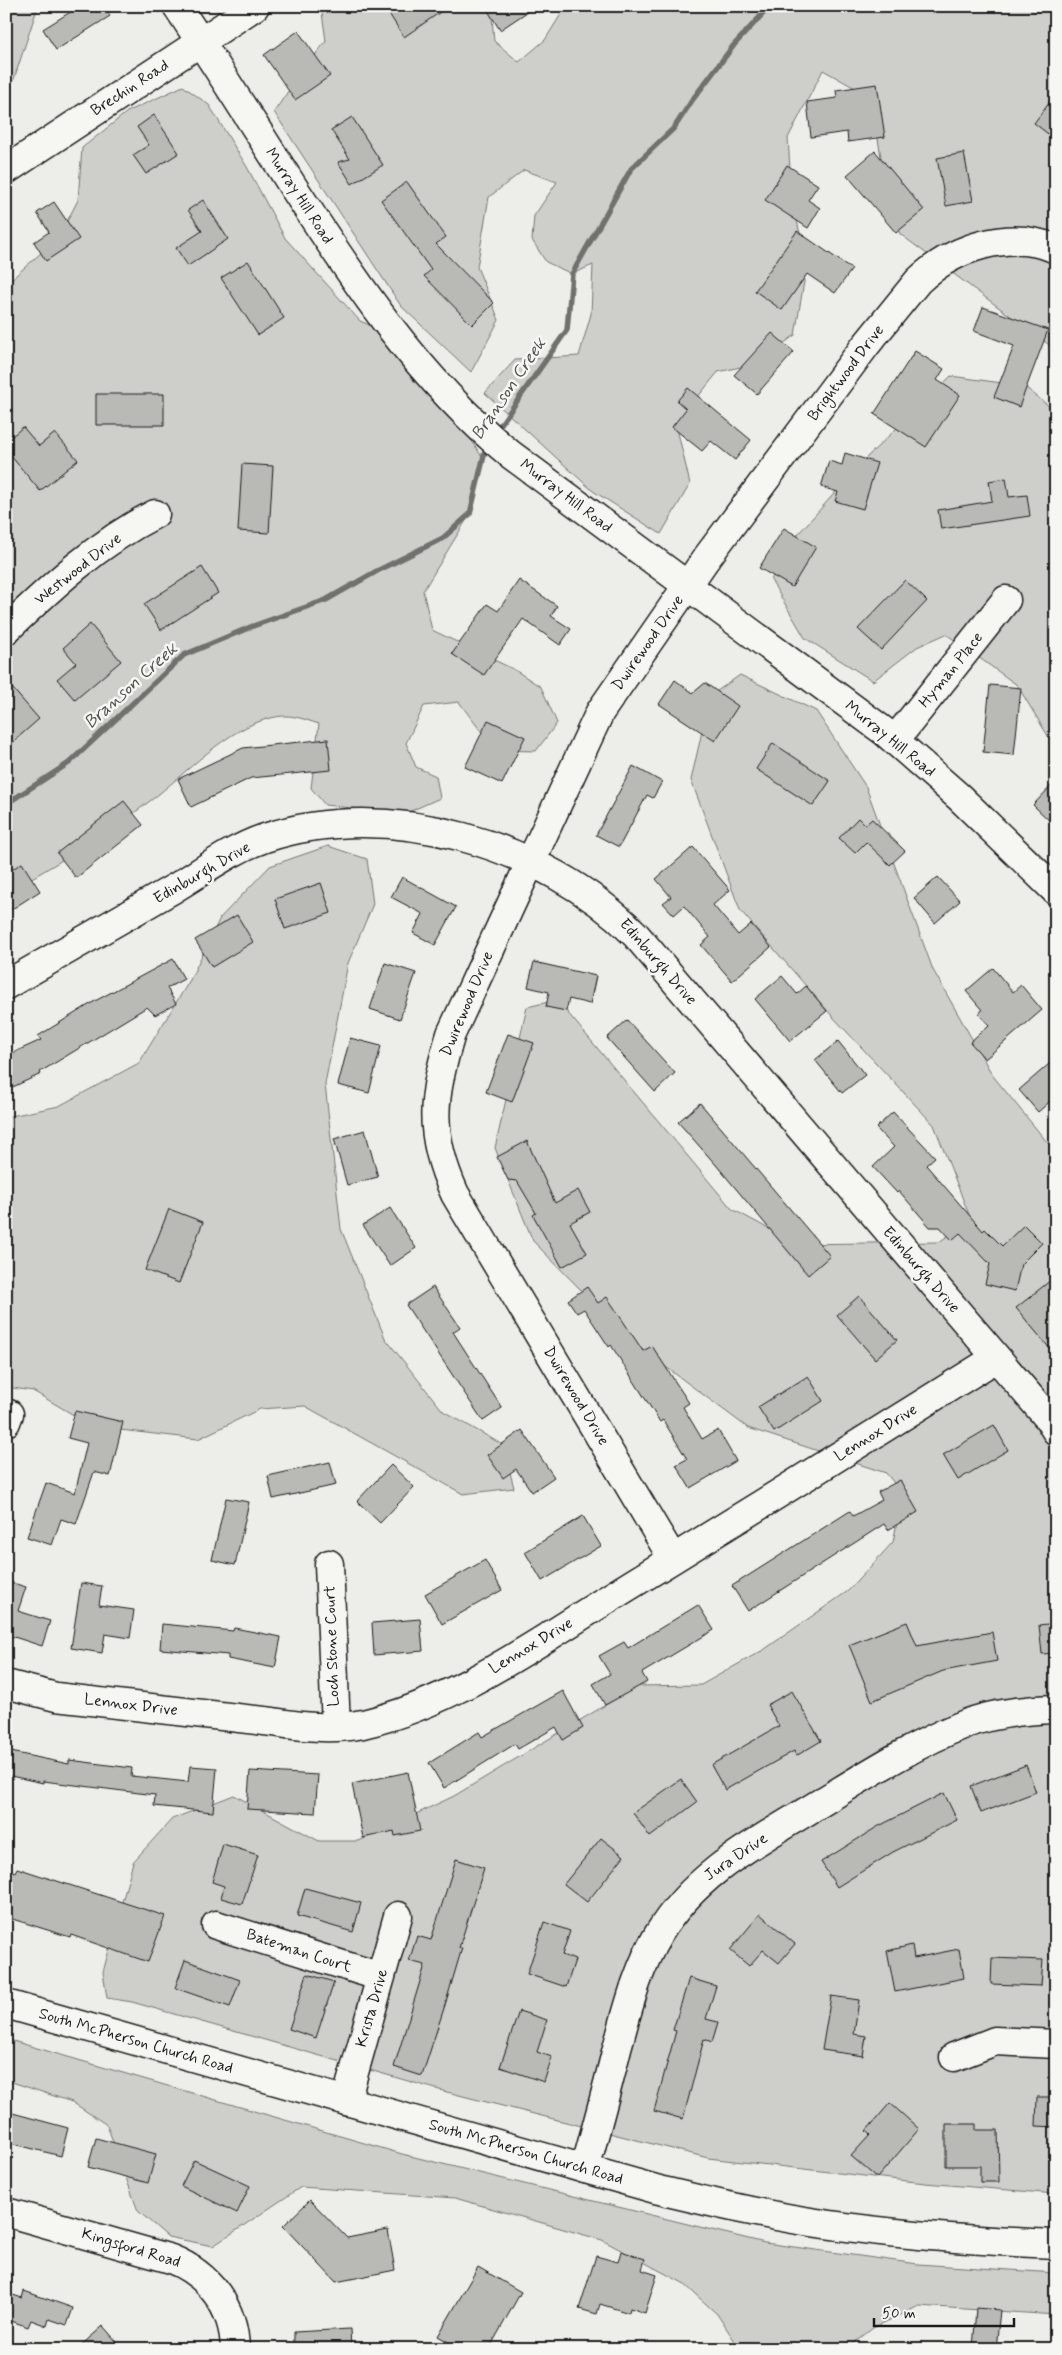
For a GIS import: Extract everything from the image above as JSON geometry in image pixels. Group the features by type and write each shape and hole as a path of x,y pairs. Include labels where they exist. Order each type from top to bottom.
{"street":[{"name":"Murray Hill Road","path":"177,6 348,272 394,334 444,392 480,429 510,454 894,740 959,796 1056,891"},
{"name":"Brechin Road","path":"6,170 255,6"},
{"name":"Brightwood Drive","path":"688,586 866,345 928,272 960,252 985,244 1023,241 1056,249"},
{"name":"Westwood Drive","path":"6,630 60,579 100,547 155,514"},
{"name":"Dwirewood Drive","path":"673,1559 455,1194 437,1146 434,1108 440,1070 451,1034 600,712 688,586"},
{"name":"Hyman Place","path":"894,740 1006,600"},
{"name":"Edinburgh Drive","path":"6,985 176,888 229,854 264,838 300,828 352,822 399,826 478,842 531,862 586,892 617,916 635,934 1048,1418 1056,1432"},
{"name":"Lennox Drive","path":"6,1684 56,1697 298,1726 336,1727 362,1724 386,1717 460,1689 996,1358"},
{"name":"Loch Stone Court","path":"329,1564 336,1727"},
{"name":"Jura Drive","path":"585,2169 635,1982 658,1936 678,1904 696,1885 726,1861 896,1757 964,1725 988,1717 1014,1712 1056,1709"},
{"name":"Krista Drive","path":"346,2101 398,1916"},
{"name":"Bateman Court","path":"216,1925 381,1977"},
{"name":"South McPherson Church Road","path":"6,2004 659,2190 747,2210 822,2224 912,2235 1056,2244"},
{"path":"954,2057 994,2041 1056,2044"},
{"name":"Kingsford Road","path":"6,2212 171,2259 194,2270 209,2283 225,2305 234,2327 235,2349"}],"shaded area":[{"path":"6,6 38,6 14,79 6,90"},
{"path":"321,6 491,6 494,41 519,62 545,40 563,11 562,6 1056,6 1056,350 900,234 886,187 871,97 823,70 788,138 792,199 807,264 795,335 758,363 718,372 676,424 690,484 661,534 593,491 485,393 515,360 579,356 591,314 593,265 572,274 546,262 532,240 534,216 557,182 524,170 489,197 477,267 499,320 471,372 401,306 274,112 326,41"},
{"path":"183,86 209,105 247,167 285,238 360,321 393,335 421,358 482,457 470,514 423,591 432,630 515,670 541,687 557,723 536,751 495,750 459,702 424,706 406,743 416,767 436,776 440,798 404,814 325,805 311,788 319,724 290,716 271,718 254,723 238,731 207,753 164,790 116,826 6,893 6,284 59,237 78,200 82,148 127,112"},
{"path":"951,376 1024,386 1056,412 1056,749 1017,685 946,634 917,647 873,681 805,638 771,580 790,543 866,458"},
{"path":"740,675 816,711 866,787 933,970 993,1076 1056,1153 1056,2194 925,2183 708,2158 443,2091 132,2002 107,1998 103,1972 133,1862 172,1819 234,1795 319,1841 359,1841 454,1796 637,1686 701,1685 765,1649 848,1591 893,1542 903,1494 886,1473 748,1428 631,1341 533,1241 495,1148 527,1007 557,1000 732,1209 797,1244 939,1242 971,1220 934,1125 833,1017 740,910 691,780 710,696"},
{"path":"328,846 367,859 373,904 348,963 325,1084 341,1229 385,1338 443,1411 503,1445 514,1488 463,1494 305,1406 260,1409 198,1439 94,1427 33,1391 6,1387 6,1117 59,1106 139,1063 190,980 220,918 270,866"},
{"path":"6,2039 402,2154 765,2243 918,2264 1056,2273 1056,2315 919,2306 873,2328 846,2349 740,2349 717,2314 683,2283 602,2240 455,2198 301,2187 213,2246 168,2237 138,2211 107,2125 72,2102 6,2080"}],"building":[{"path":"80,6 104,6 110,16 56,50 43,29"},
{"path":"384,6 449,6 404,37"},
{"path":"485,6 536,6 500,30"},
{"path":"298,31 330,76 295,100 264,55"},
{"path":"877,84 885,137 848,142 847,132 811,137 807,102 837,98 836,90"},
{"path":"1056,94 1056,140 1034,123"},
{"path":"154,115 179,153 146,174 133,155 149,145 137,127"},
{"path":"352,117 383,165 352,184 338,162 350,159 331,130"},
{"path":"875,151 924,210 896,233 847,175"},
{"path":"964,153 973,201 946,206 937,158"},
{"path":"787,165 818,185 808,200 820,208 808,228 765,200"},
{"path":"407,182 446,237 436,244 494,303 472,325 424,276 431,270 381,200"},
{"path":"203,200 228,239 188,266 176,248 202,231 188,210"},
{"path":"54,202 79,239 46,261 34,242 49,232 37,213"},
{"path":"797,231 852,269 835,293 807,274 782,310 755,291"},
{"path":"248,261 284,318 258,335 221,278"},
{"path":"983,307 1048,330 1019,407 994,397 1014,346 974,331"},
{"path":"772,333 794,352 757,394 734,375"},
{"path":"915,351 944,369 937,380 960,395 926,447 874,414"},
{"path":"688,388 751,440 735,460 711,441 702,451 672,427 686,409 677,401"},
{"path":"96,394 164,394 164,425 96,425"},
{"path":"23,427 39,446 55,433 78,460 40,491 6,450 6,441"},
{"path":"845,453 877,463 863,509 835,501 838,492 821,487 829,461 842,465"},
{"path":"242,464 273,466 269,533 238,531"},
{"path":"1006,478 1009,497 1027,495 1030,516 941,529 938,510 992,501 989,481"},
{"path":"784,528 816,547 792,587 759,568"},
{"path":"202,567 218,593 161,630 144,604"},
{"path":"519,580 557,606 551,616 571,629 560,645 523,619 484,675 452,654 487,604 498,611"},
{"path":"905,580 927,601 881,650 858,629"},
{"path":"90,624 121,661 75,700 57,679 76,663 63,648"},
{"path":"675,680 693,693 705,683 738,706 715,741 659,704"},
{"path":"6,681 39,719 6,748"},
{"path":"990,685 1021,688 1014,755 983,752"},
{"path":"488,720 525,737 502,784 465,767"},
{"path":"328,739 331,770 251,778 191,807 178,779 243,748"},
{"path":"773,743 830,781 813,806 756,769"},
{"path":"633,766 662,782 653,798 647,795 619,847 596,835"},
{"path":"1056,781 1056,827 1033,805"},
{"path":"124,801 143,825 76,878 57,853"},
{"path":"858,818 865,825 872,819 905,851 890,865 866,842 855,853 839,838"},
{"path":"693,847 730,890 713,905 738,935 751,924 771,947 732,981 701,945 710,937 684,906 674,915 663,903 671,897 656,879"},
{"path":"22,863 40,891 6,913 6,873"},
{"path":"402,877 456,907 435,945 413,933 423,914 391,897"},
{"path":"938,877 960,901 935,923 914,898"},
{"path":"321,883 331,913 285,929 275,899"},
{"path":"237,915 253,942 212,967 195,940"},
{"path":"173,959 184,979 167,988 176,1004 155,1015 147,1007 40,1072 41,1074 6,1090 6,1056 41,1040 38,1036 95,1001"},
{"path":"534,962 596,976 590,1004 569,999 566,1011 546,1007 549,992 528,987"},
{"path":"385,963 416,973 400,1019 370,1009"},
{"path":"993,968 1013,992 1021,985 1042,1010 985,1059 970,1042 989,1025 979,1014 982,1010 966,991"},
{"path":"782,976 797,994 806,986 827,1011 790,1041 755,999"},
{"path":"627,1020 675,1073 655,1092 607,1038"},
{"path":"508,1034 534,1043 512,1102 486,1092"},
{"path":"350,1038 381,1046 369,1093 338,1085"},
{"path":"838,1041 865,1075 842,1093 815,1060"},
{"path":"1056,1058 1056,1096 1038,1112 1019,1090"},
{"path":"700,1103 830,1256 808,1275 678,1122"},
{"path":"893,1112 935,1157 926,1165 983,1231 985,1229 1002,1246 1024,1225 1042,1243 1021,1264 1015,1291 985,1284 990,1264 960,1233 952,1240 940,1227 930,1227 899,1191 897,1193 873,1167 894,1147 876,1128"},
{"path":"365,1130 378,1177 347,1185 334,1139"},
{"path":"527,1141 555,1203 578,1190 590,1212 570,1223 587,1253 562,1267 533,1215 536,1213 517,1181 508,1180 497,1157"},
{"path":"390,1208 416,1248 390,1266 363,1225"},
{"path":"169,1209 203,1222 179,1283 145,1270"},
{"path":"1056,1276 1056,1356 1016,1308"},
{"path":"433,1287 460,1327 453,1332 502,1408 483,1421 406,1305"},
{"path":"587,1287 598,1303 607,1297 643,1351 652,1346 689,1403 683,1407 702,1439 718,1430 736,1461 690,1488 676,1465 687,1459 663,1420 660,1422 611,1345 609,1347 584,1309 577,1313 568,1300"},
{"path":"859,1296 897,1340 875,1359 837,1315"},
{"path":"808,1376 823,1401 774,1432 758,1407"},
{"path":"75,1411 123,1422 110,1476 94,1472 76,1524 61,1519 52,1545 27,1537 46,1483 75,1493 87,1443 68,1438"},
{"path":"994,1425 1008,1450 958,1480 943,1455"},
{"path":"522,1430 554,1477 532,1492 516,1469 503,1478 487,1455"},
{"path":"330,1462 336,1485 273,1499 268,1476"},
{"path":"391,1465 414,1487 380,1523 357,1501"},
{"path":"900,1480 918,1512 888,1530 884,1524 748,1611 732,1586 850,1511 853,1516 882,1500 878,1492"},
{"path":"226,1498 249,1502 235,1565 212,1560"},
{"path":"583,1516 601,1546 542,1581 525,1552"},
{"path":"485,1560 502,1590 442,1624 425,1594"},
{"path":"6,1581 26,1587 18,1611 50,1621 42,1646 11,1636 10,1639 6,1638"},
{"path":"81,1583 102,1586 99,1605 134,1610 130,1638 105,1634 102,1653 71,1648"},
{"path":"698,1605 714,1630 642,1673 647,1682 605,1705 593,1684 610,1674 599,1656 624,1642 628,1648"},
{"path":"420,1619 423,1651 374,1655 372,1623"},
{"path":"907,1622 917,1646 992,1632 997,1661 943,1671 872,1701 849,1645"},
{"path":"1056,1623 1056,1653 1042,1654 1039,1625"},
{"path":"162,1624 233,1631 234,1628 281,1637 275,1668 228,1659 228,1655 160,1649"},
{"path":"563,1691 583,1728 563,1740 556,1727 518,1749 515,1744 444,1788 429,1763 479,1732 482,1737"},
{"path":"792,1691 821,1741 796,1756 794,1751 725,1790 711,1765 779,1726 767,1705"},
{"path":"6,1751 69,1764 69,1760 132,1768 131,1776 188,1782 190,1766 217,1768 213,1812 154,1806 155,1795 43,1781 43,1783 6,1775"},
{"path":"1026,1765 1036,1792 981,1813 971,1786"},
{"path":"250,1771 318,1775 315,1813 247,1809"},
{"path":"408,1772 420,1831 395,1836 394,1831 363,1838 352,1784"},
{"path":"681,1779 697,1802 650,1837 633,1813"},
{"path":"944,1793 957,1820 893,1852 837,1887 821,1862 877,1827"},
{"path":"601,1838 624,1856 587,1902 564,1884"},
{"path":"223,1844 258,1855 242,1904 221,1898 224,1886 212,1882"},
{"path":"456,1859 484,1868 459,1948 462,1948 422,2076 394,2067 425,1965 409,1961 417,1936 431,1940"},
{"path":"17,1868 165,1916 148,1962 71,1935 70,1937 6,1917 6,1869 15,1872"},
{"path":"305,1888 361,1903 353,1932 297,1916"},
{"path":"760,1914 795,1944 779,1963 763,1950 749,1966 730,1950"},
{"path":"544,1922 570,1931 562,1955 575,1960 566,1987 527,1974"},
{"path":"912,1945 914,1958 959,1949 964,1978 895,1992 887,1951"},
{"path":"992,1958 1043,1960 1041,1986 991,1984"},
{"path":"185,1960 240,1980 230,2007 175,1988"},
{"path":"307,1974 334,1982 316,2038 289,2029"},
{"path":"689,1978 716,1986 706,2019 718,2022 712,2042 704,2039 683,2119 654,2111 676,2031 673,2030"},
{"path":"831,1996 859,2000 854,2034 866,2036 863,2056 822,2050"},
{"path":"519,2011 547,2020 537,2052 552,2057 544,2082 500,2067"},
{"path":"1037,2097 1056,2097 1056,2127 1036,2126"},
{"path":"890,2103 919,2129 877,2178 851,2156 870,2135 866,2131"},
{"path":"9,2112 68,2128 61,2156 6,2142 6,2122"},
{"path":"946,2124 976,2124 976,2130 998,2130 999,2182 980,2182 980,2166 946,2166"},
{"path":"96,2138 156,2154 148,2183 88,2167"},
{"path":"194,2160 250,2186 237,2213 181,2186"},
{"path":"310,2200 347,2238 388,2230 395,2270 336,2282 283,2226"},
{"path":"621,2251 645,2259 642,2270 657,2275 645,2313 630,2308 629,2313 600,2304 597,2314 579,2309 596,2256 618,2262"},
{"path":"478,2267 521,2292 489,2349 460,2349 438,2336"},
{"path":"24,2291 73,2308 67,2325 49,2319 47,2326 31,2320 28,2327 6,2319 6,2304 10,2294 22,2298"},
{"path":"976,2308 1000,2310 996,2349 973,2349"},
{"path":"103,2326 123,2349 77,2349"},
{"path":"350,2329 351,2349 294,2349 294,2332"}],"waterway":[{"name":"Branson Creek","path":"496,431 567,330 572,274 631,169 674,128 693,99 734,45 770,6"},
{"name":"Branson Creek","path":"6,804 69,763 184,655 253,626 326,600 377,571 443,538 470,514 487,443"}]}
